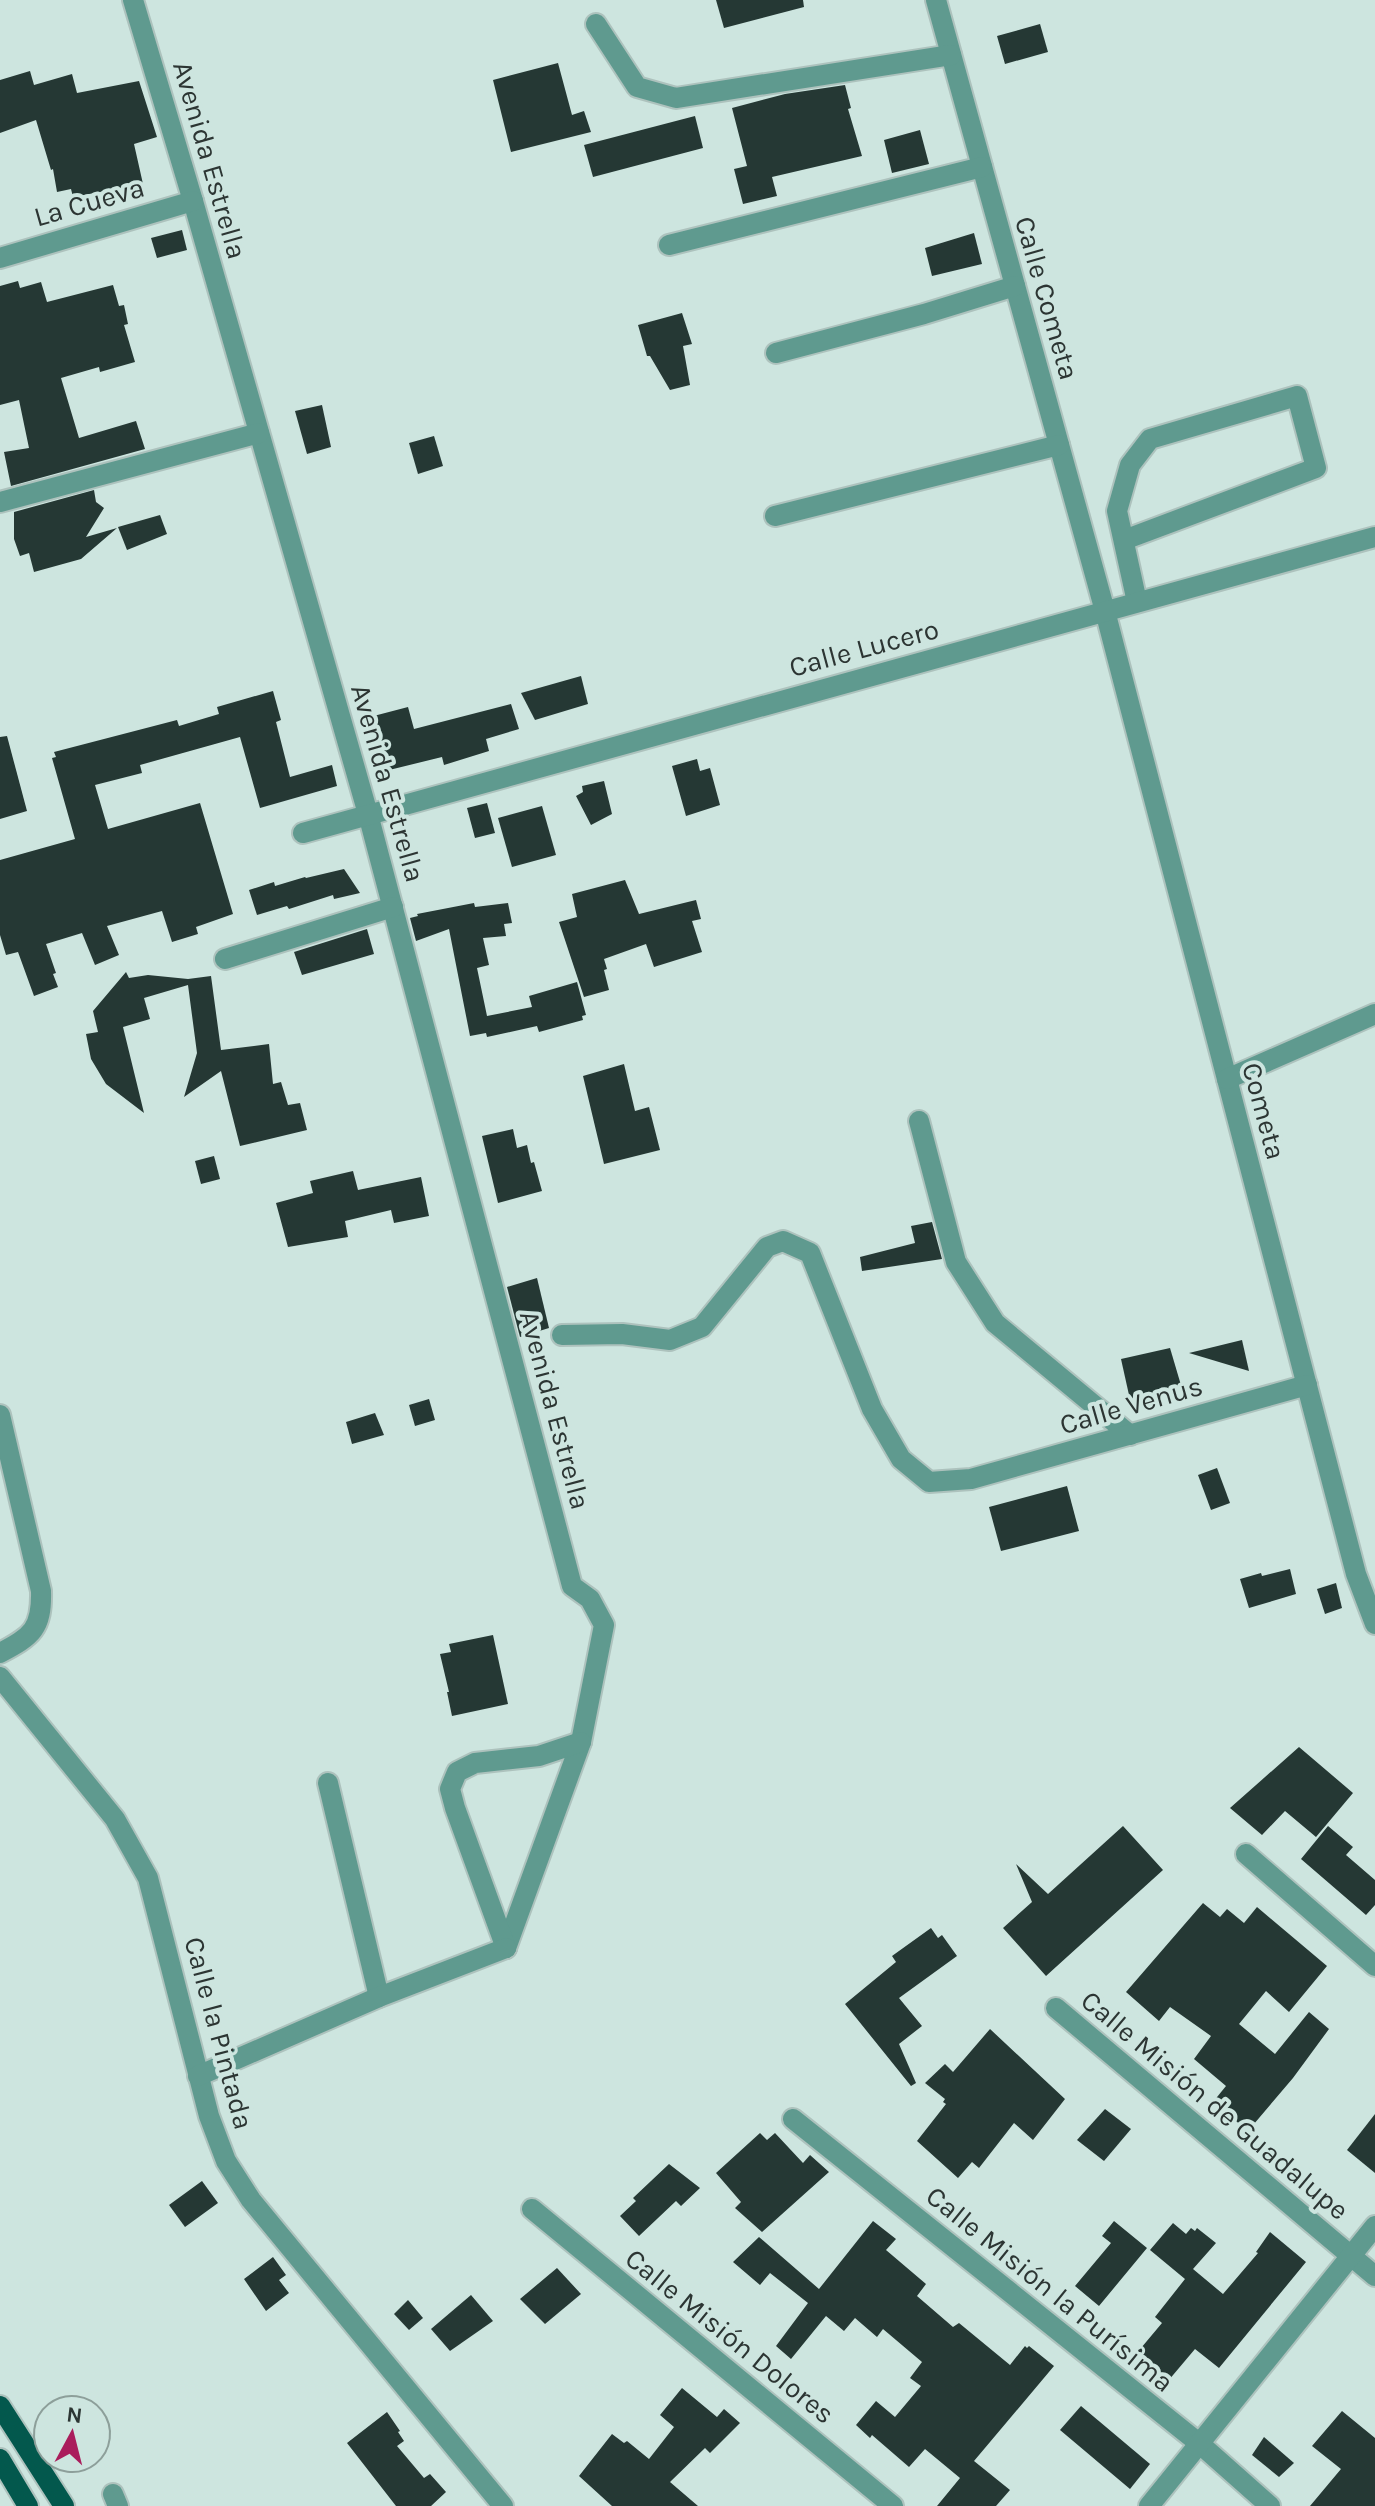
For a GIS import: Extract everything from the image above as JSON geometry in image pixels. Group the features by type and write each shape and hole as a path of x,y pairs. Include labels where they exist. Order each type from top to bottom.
{"main road":[{"path":"0,2406 64,2506"},
{"path":"0,2459 28,2506"}],"street":[{"name":"Avenida Estrella","path":"133,0 368,814 572,1586 590,1599 604,1625 581,1742"},
{"name":"Calle Cometa","path":"936,0 1105,611"},
{"path":"596,24 637,87 676,98 951,55"},
{"path":"669,245 982,167"},
{"name":"La Cueva","path":"0,258 193,201"},
{"path":"776,353 1015,286"},
{"path":"1124,540 1316,468 1297,396 1150,439 1130,465 1117,511 1137,602"},
{"path":"0,502 259,433"},
{"path":"775,516 1059,445"},
{"name":"Calle Lucero","path":"303,833 1375,537"},
{"name":"Cometa","path":"1105,611 1356,1574 1375,1624"},
{"path":"225,959 393,907"},
{"path":"1227,1079 1375,1014"},
{"path":"919,1121 956,1262 995,1323 1130,1435"},
{"name":"Calle Venus","path":"562,1335 622,1334 670,1340 702,1327 767,1247 783,1241 810,1253 872,1409 901,1459 929,1482 971,1479 1307,1385"},
{"path":"0,1415 41,1591 41,1611 36,1628 24,1640 0,1653"},
{"name":"Calle la Pintada","path":"0,1677 115,1819 148,1878 209,2116 226,2161 251,2200 501,2505"},
{"path":"506,1948 450,1789 457,1772 475,1763 539,1756 581,1742"},
{"path":"198,2076 379,1997 506,1948 581,1742"},
{"path":"328,1783 379,1997"},
{"path":"1246,1854 1375,1966"},
{"name":"Calle Misión de Guadalupe","path":"1056,2008 1375,2276"},
{"name":"Calle Misión la Purísima","path":"793,2119 1200,2444 1270,2506"},
{"name":"Calle Misión Dolores","path":"532,2209 893,2506"},
{"path":"1149,2506 1375,2226"}],"building":[{"path":"716,0 803,0 804,7 724,28"},
{"path":"1040,24 1048,52 1005,64 997,36"},
{"path":"558,63 572,115 584,111 591,132 511,152 493,80"},
{"path":"30,71 34,85 72,74 77,93 139,81 157,137 134,144 143,184 73,197 71,189 57,192 53,169 36,120 0,133 0,80"},
{"path":"845,85 851,108 848,109 862,156 772,177 777,196 743,204 734,169 747,166 732,108 785,94"},
{"path":"695,116 703,148 593,177 584,145"},
{"path":"920,130 929,164 892,173 884,140"},
{"path":"182,230 187,250 157,258 151,238"},
{"path":"974,233 982,264 932,276 925,248"},
{"path":"18,281 20,288 41,282 47,302 113,285 119,306 124,305 128,324 124,325 135,362 100,372 99,367 61,378 79,438 136,421 145,449 11,486 4,452 29,448 19,400 0,405 0,286"},
{"path":"682,313 692,344 683,346 690,385 670,390 650,356 647,356 638,325"},
{"path":"322,405 331,447 307,454 295,411"},
{"path":"434,436 443,466 418,474 409,443"},
{"path":"94,490 96,502 104,508 86,537 117,528 81,559 34,572 29,553 20,556 14,539 14,512"},
{"path":"160,515 167,534 127,550 118,527"},
{"path":"581,676 588,704 535,720 521,693"},
{"path":"273,691 281,720 276,722 290,777 332,765 337,786 260,808 240,737 140,765 142,773 95,785 108,829 200,803 233,914 196,927 198,934 172,942 162,911 107,926 119,955 95,965 82,933 46,944 58,987 34,996 18,952 6,955 0,935 0,860 75,839 52,758 56,757 54,752 177,720 179,726 219,714 217,707"},
{"path":"511,704 519,729 486,739 489,751 444,765 442,757 381,772 366,718 408,707 414,729"},
{"path":"7,736 27,811 0,819 0,737"},
{"path":"697,759 700,771 710,768 720,805 686,816 672,766"},
{"path":"604,781 612,814 591,825 576,796 583,792 582,786"},
{"path":"487,803 495,833 475,838 467,808"},
{"path":"542,806 556,855 512,867 498,818"},
{"path":"344,869 360,893 334,899 333,895 257,915 249,890 274,882 275,886"},
{"path":"625,880 639,914 696,900 701,919 692,921 702,952 654,967 646,944 604,959 609,990 584,997 559,922 577,917 572,894"},
{"path":"474,903 475,907 508,903 512,923 504,924 506,936 483,938 489,965 477,968 487,1016 532,1007 529,996 577,982 586,1015 582,1016 583,1020 539,1032 537,1026 487,1037 486,1033 470,1036 449,929 416,941 410,918"},
{"path":"367,929 374,954 302,975 294,952"},
{"path":"126,972 129,978 148,975 188,979 211,976 221,1050 269,1044 273,1084 281,1082 288,1105 300,1103 307,1130 240,1146 221,1071 184,1097 197,1053 188,985 144,998 150,1019 123,1027 144,1113 106,1084 91,1059 86,1034 98,1032 93,1011"},
{"path":"624,1064 635,1111 649,1107 660,1150 604,1164 583,1076"},
{"path":"513,1129 517,1148 527,1145 542,1191 498,1203 482,1136"},
{"path":"214,1156 220,1179 201,1184 195,1161"},
{"path":"353,1171 358,1190 421,1177 429,1216 394,1223 391,1210 345,1221 348,1237 288,1247 276,1203 313,1193 310,1181"},
{"path":"932,1222 942,1259 862,1271 860,1257 915,1243 911,1226"},
{"path":"537,1278 549,1328 520,1337 507,1287"},
{"path":"1242,1340 1249,1371 1189,1353"},
{"path":"1170,1348 1183,1392 1131,1404 1121,1359"},
{"path":"429,1399 435,1420 415,1426 409,1405"},
{"path":"375,1413 384,1435 352,1444 346,1422"},
{"path":"1217,1468 1230,1503 1211,1510 1198,1475"},
{"path":"1067,1486 1079,1531 1001,1551 989,1507"},
{"path":"1290,1569 1296,1594 1249,1608 1240,1579"},
{"path":"1336,1583 1342,1608 1325,1614 1317,1589"},
{"path":"493,1635 508,1704 452,1716 440,1654 451,1652 449,1644"},
{"path":"1299,1747 1353,1793 1316,1837 1285,1811 1262,1835 1230,1808"},
{"path":"1123,1826 1163,1870 1046,1976 1003,1928 1032,1902 1016,1864 1048,1894"},
{"path":"1328,1826 1353,1847 1346,1855 1375,1880 1375,1905 1366,1915 1301,1859"},
{"path":"1203,1903 1220,1917 1227,1909 1244,1923 1257,1907 1327,1966 1289,2012 1266,1991 1239,2024 1275,2054 1309,2012 1329,2029 1248,2131 1213,2102 1226,2086 1194,2059 1211,2036 1170,2007 1159,2021 1126,1992"},
{"path":"931,1928 938,1938 942,1935 957,1956 899,1998 922,2026 899,2044 916,2083 911,2086 845,2004 896,1962 892,1956"},
{"path":"990,2029 1065,2099 1033,2140 1014,2123 979,2168 972,2162 958,2178 917,2141 946,2104 943,2102 945,2099 925,2083 945,2064 953,2072"},
{"path":"1105,2109 1131,2129 1104,2161 1077,2140"},
{"path":"1375,2114 1375,2173 1347,2150"},
{"path":"760,2133 767,2140 775,2133 803,2163 810,2155 829,2172 762,2232 735,2208 741,2202 716,2173"},
{"path":"669,2164 700,2188 681,2206 676,2201 639,2236 620,2216 636,2201 633,2198"},
{"path":"202,2181 218,2203 185,2227 169,2205"},
{"path":"873,2221 896,2239 886,2250 926,2284 917,2296 953,2327 959,2323 1010,2365 1025,2346 1029,2346 1054,2366 974,2461 1010,2490 996,2506 937,2506 960,2478 925,2449 909,2467 856,2425 876,2401 895,2417 921,2386 910,2378 922,2362 883,2329 877,2337 855,2318 844,2331 826,2316 791,2359 776,2346 808,2303 770,2273 760,2285 733,2262 759,2237 819,2289"},
{"path":"1114,2221 1147,2248 1099,2306 1075,2286 1111,2243 1102,2236"},
{"path":"1173,2223 1186,2234 1191,2228 1195,2231 1197,2228 1216,2243 1193,2269 1223,2294 1258,2253 1270,2232 1306,2262 1219,2368 1195,2349 1168,2381 1136,2354 1162,2323 1155,2317 1185,2279 1150,2250"},
{"path":"273,2257 286,2275 279,2280 289,2293 266,2311 244,2279"},
{"path":"557,2268 581,2294 545,2324 520,2299"},
{"path":"471,2295 493,2321 450,2351 431,2329"},
{"path":"408,2300 423,2318 409,2330 394,2314"},
{"path":"682,2388 717,2417 724,2409 740,2423 710,2453 705,2448 670,2482 698,2506 612,2506 579,2476 612,2434 624,2443 627,2441 649,2459 674,2427 660,2415"},
{"path":"1081,2406 1150,2464 1130,2489 1060,2430"},
{"path":"1342,2411 1375,2438 1375,2506 1310,2506 1341,2469 1312,2446"},
{"path":"387,2412 404,2441 397,2446 424,2478 430,2474 446,2492 431,2506 396,2506 347,2443"},
{"path":"1264,2437 1294,2463 1279,2477 1252,2455"}]}
